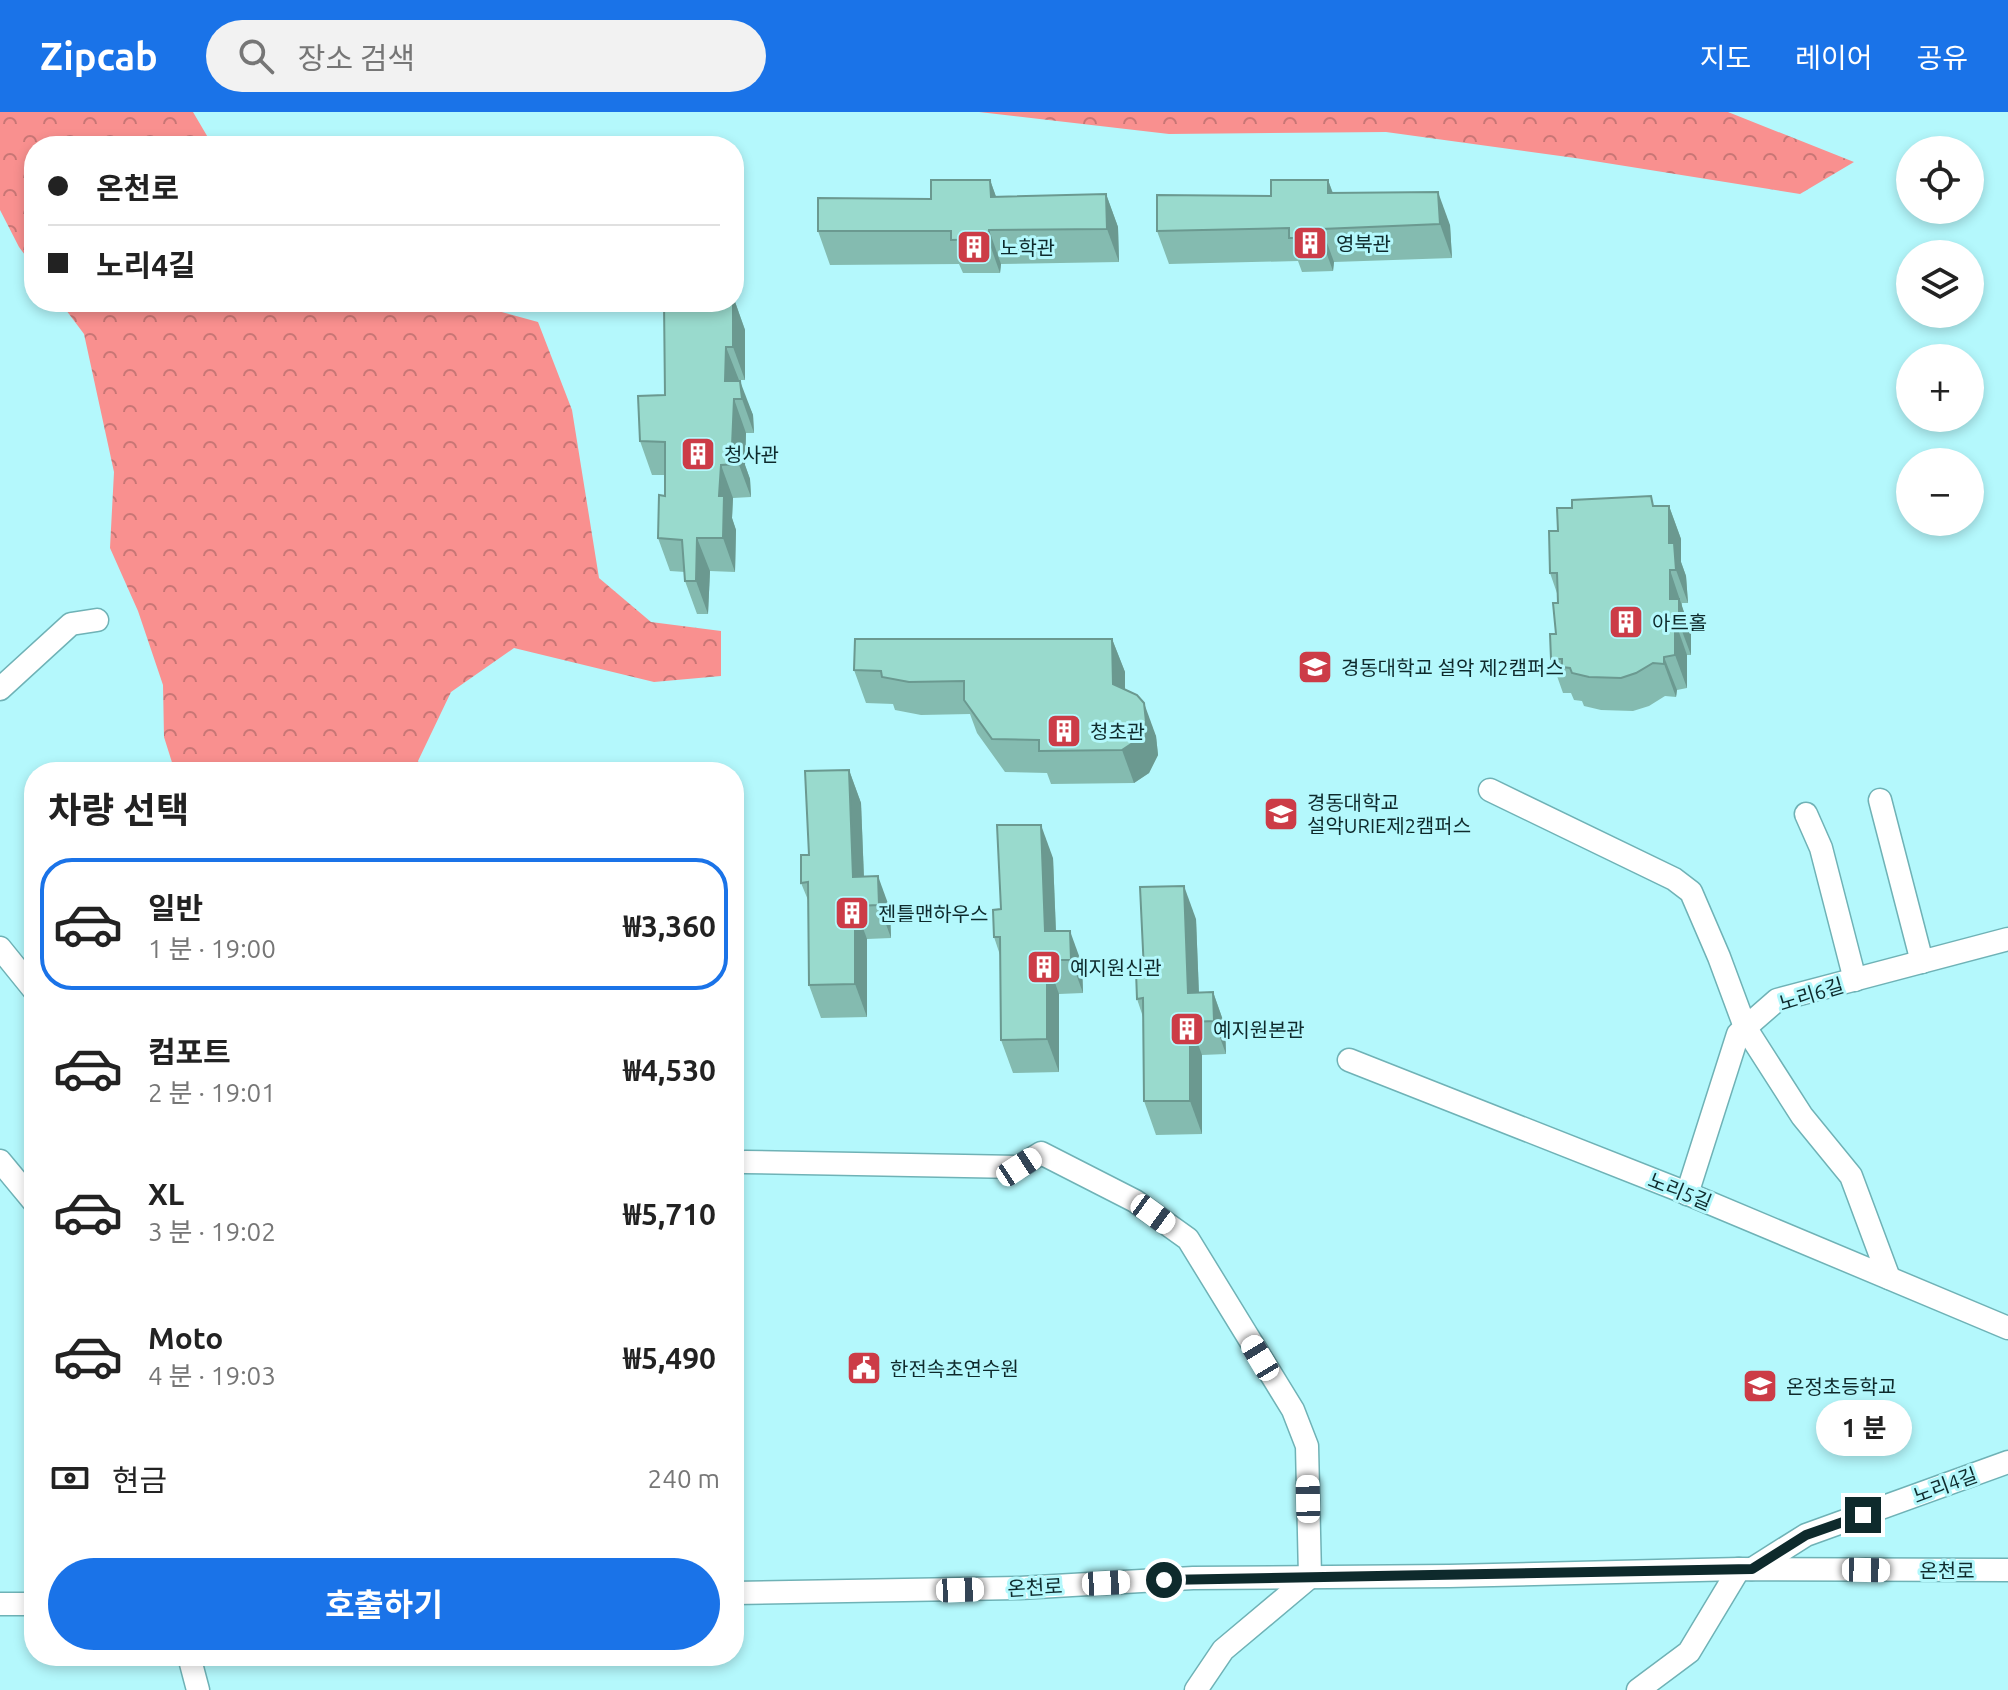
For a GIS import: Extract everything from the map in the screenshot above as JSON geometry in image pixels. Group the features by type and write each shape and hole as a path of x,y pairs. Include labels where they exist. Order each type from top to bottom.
{"street":[{"path":"0,689 71,624 97,620"},
{"path":"1490,790 1674,879 1691,892 1745,1027 1802,1116 1851,1176 1889,1278"},
{"path":"1880,800 1922,962"},
{"path":"1806,814 1821,848 1855,980"},
{"name":"노리6길","path":"1687,1194 1738,1034 1777,1000 2008,939"},
{"path":"0,948 24,978"},
{"name":"노리5길","path":"1349,1060 1687,1194 2008,1328"},
{"path":"745,1162 1019,1167 1041,1153 1135,1201 1188,1239 1293,1410 1307,1446 1310,1577 1223,1650 1196,1690"},
{"path":"0,1161 24,1190"},
{"name":"노리4길","path":"1745,1569 1806,1535 2008,1462"},
{"path":"1638,1690 1689,1652 1745,1569"},
{"name":"온천로","path":"744,1593 1020,1588 1193,1578 1745,1569 2008,1570"},
{"path":"0,1604 24,1604"},
{"path":"192,1666 198,1690"}],"green space":[{"path":"0,112 193,112 207,136 24,136 24,254 0,210"},
{"path":"979,112 1728,112 1854,162 1800,194 1386,132 1169,134"},
{"path":"68,312 502,312 538,322 572,410 599,578 651,622 721,631 721,676 654,682 514,648 451,692 418,762 172,762 164,737 163,685 138,611 110,548 114,472 84,334"}],"building":[{"path":"931,180 990,180 991,197 1106,194 1107,229 989,230 988,239 951,240 951,231 818,231 818,198 931,199"},
{"path":"1271,180 1328,180 1328,193 1438,192 1440,224 1322,229 1321,238 1289,238 1289,228 1157,231 1157,195 1271,196"},
{"name":"청사관","path":"664,312 733,312 733,347 726,347 725,381 740,381 742,399 734,399 732,446 738,446 739,464 721,465 719,496 724,496 723,538 697,538 696,581 685,581 682,540 658,538 659,495 665,496 665,442 640,441 638,396 665,395"},
{"name":"아트홀","path":"1651,496 1653,506 1669,506 1669,543 1674,543 1676,570 1670,570 1670,599 1679,599 1679,621 1675,621 1675,655 1664,657 1664,664 1653,663 1621,678 1572,673 1570,668 1562,667 1562,659 1551,659 1550,634 1556,634 1553,603 1558,603 1557,573 1550,573 1549,531 1558,531 1557,508 1572,508 1572,500"},
{"path":"855,639 1112,639 1113,684 1137,695 1144,703 1146,722 1137,740 1122,750 1039,751 1039,740 992,739 964,700 964,681 909,682 882,677 881,671 854,670"},
{"name":"젠틀맨하우스","path":"849,770 853,877 878,876 879,905 855,906 855,984 809,985 808,882 801,883 801,855 809,855 805,771"},
{"name":"예지원신관","path":"997,825 1041,825 1045,931 1070,931 1071,960 1047,960 1047,1039 1001,1040 1000,937 994,937 993,910 1001,909"},
{"name":"예지원본관","path":"1184,886 1188,993 1213,992 1214,1021 1190,1022 1190,1101 1144,1101 1143,998 1137,999 1136,971 1144,971 1140,887"}],"place":[{"name":"영북관","path":"1310,243"},
{"name":"노학관","path":"974,247"},
{"name":"청사관","path":"698,454"},
{"name":"아트홀","path":"1626,622"},
{"name":"경동대학교 설악 제2캠퍼스","path":"1315,667"},
{"name":"청초관","path":"1064,731"},
{"name":"경동대학교 설악URIE제2캠퍼스","path":"1281,814"},
{"name":"젠틀맨하우스","path":"852,913"},
{"name":"예지원신관","path":"1044,967"},
{"name":"예지원본관","path":"1187,1029"},
{"name":"한전속초연수원","path":"864,1368"},
{"name":"온정초등학교","path":"1760,1386"}],"route":[{"path":"1164,1580 1752,1569 1806,1535 1863,1515"}]}
